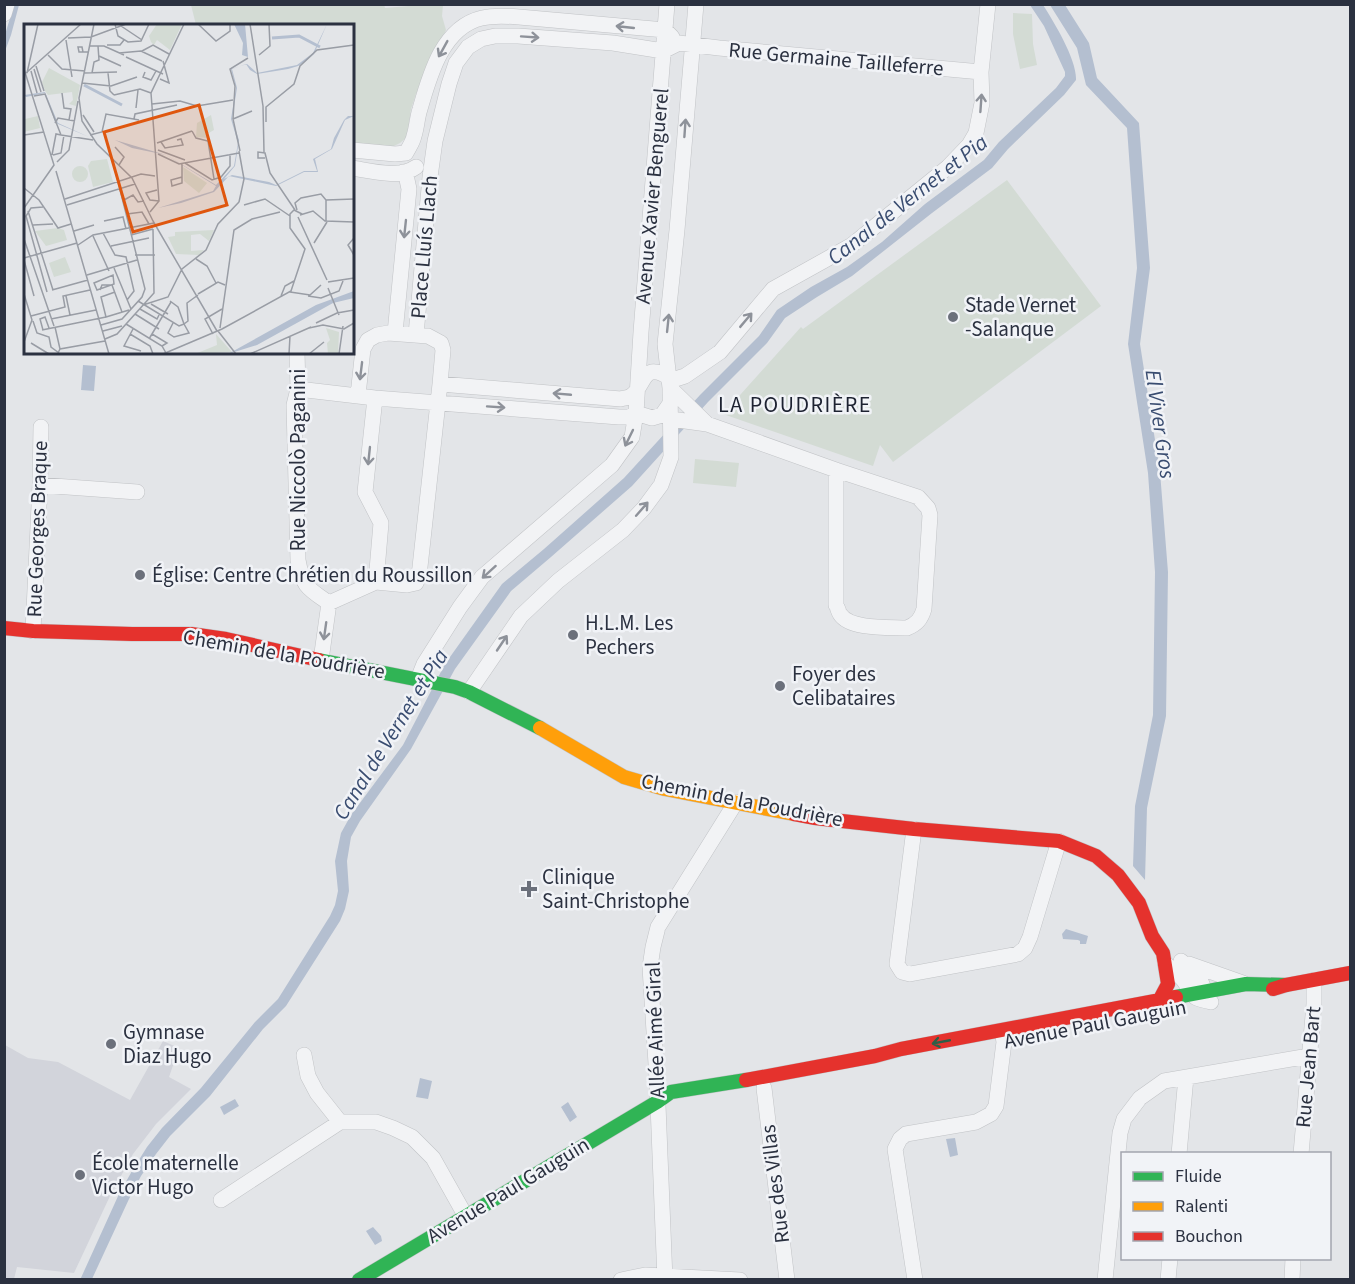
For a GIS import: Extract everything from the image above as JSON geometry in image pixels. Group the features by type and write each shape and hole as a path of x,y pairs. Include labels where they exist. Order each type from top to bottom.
{"street":[{"path":"4,14 7,4"},
{"name":"Avenue Xavier Benguerel","path":"418,679 424,664 460,607 483,577 612,465 632,437 636,413 667,4"},
{"name":"Avenue Xavier Benguerel","path":"462,689 521,616 558,581 623,530 644,508 661,485 670,457 670,387 666,344 677,230 685,44 696,4"},
{"path":"298,389 375,398 619,417 629,417 636,413 652,418 662,415 670,387 720,352 773,289 852,245 948,167 969,145 976,133 982,103 981,72 988,4"},
{"path":"409,169 406,153 414,138 420,110 436,63 447,42 463,26 481,18 497,16 665,30 685,44"},
{"name":"Place Lluís Llach","path":"416,334 435,141 456,63 468,47 481,39 495,36 518,36 613,43 663,51"},
{"path":"663,51 685,44"},
{"name":"Rue Germaine Tailleferre","path":"685,44 981,72"},
{"path":"354,150 406,153"},
{"path":"354,168 392,173 432,160"},
{"name":"Place Lluís Llach","path":"395,333 409,189 406,175 409,169"},
{"name":"Place Lluís Llach","path":"358,395 363,349 368,340 376,335 388,333 428,336 441,343 443,350 440,384"},
{"name":"Rue Niccolò Paganini","path":"297,354 298,389 294,405 298,560 301,578 308,589 329,603"},
{"path":"321,660 329,603 376,582 407,585 416,583 419,576 440,384 621,399 632,396 645,375 658,372 707,424"},
{"path":"375,398 365,492 381,524 376,582"},
{"path":"671,419 707,424 918,497 928,508 930,515 924,609 914,625 907,628 855,625 839,614 836,605 836,470"},
{"name":"Rue Georges Braque","path":"33,631 40,485 40,427"},
{"path":"40,485 137,492"},
{"name":"Chemin de la Poudrière","path":"4,628 33,631 190,634 226,639 462,689 524,719 624,777 665,789 814,818 1059,841 1096,856 1118,875 1139,903 1152,936 1164,958 1201,996"},
{"name":"Allée Aimé Giral","path":"665,1278 650,967 658,927 736,802"},
{"path":"914,829 897,964 902,972 910,974 1018,954 1025,948 1059,841"},
{"path":"1160,1005 1168,984 1164,958 1181,961 1246,984"},
{"path":"1160,1005 1201,996 1199,977 1181,961"},
{"path":"1286,985 1350,973"},
{"name":"Rue Jean Bart","path":"1301,1152 1314,1005 1314,980"},
{"name":"Avenue Paul Gauguin","path":"1201,996 1246,984 1286,985"},
{"name":"Avenue Paul Gauguin","path":"1201,996 1248,996 1286,985"},
{"name":"Avenue Paul Gauguin","path":"657,1102 672,1104 764,1088 1160,1005"},
{"name":"Avenue Paul Gauguin","path":"359,1280 671,1092 762,1078 1040,1022 1160,1005"},
{"name":"Avenue Paul Gauguin","path":"976,1035 1003,1039 1035,1027 1040,1022"},
{"path":"915,1280 895,1149 900,1139 906,1134 976,1122 991,1114 996,1106 1003,1039"},
{"path":"304,1055 308,1076 317,1093 340,1122"},
{"path":"1105,1280 1120,1133 1124,1119 1140,1098 1164,1081 1309,1056"},
{"path":"1179,1152 1186,1077"},
{"name":"Rue des Villas","path":"764,1088 787,1280"},
{"path":"221,1200 340,1122 376,1122 412,1137 433,1158 465,1215"},
{"path":"1168,1280 1170,1260"},
{"path":"1292,1280 1293,1260"},
{"path":"621,1280 645,1275 665,1278 740,1280"}],"shaded area":[{"path":"384,4 385,8 443,5 442,16 446,30 416,94 406,138 392,147 354,143 354,24 196,24 191,5"},
{"path":"1013,13 1032,14 1033,44 1037,65 1020,69 1013,34"},
{"name":"Stade Vernet -Salanque","path":"1007,180 1101,306 893,462 880,445 873,466 723,414 801,327 803,329"},
{"path":"695,459 739,463 736,487 693,483"},
{"name":"École maternelle Victor Hugo","path":"163,1041 179,1048 169,1077 191,1089 156,1124 133,1154 110,1196 74,1273 17,1267 14,1279 5,1279 5,1045 28,1058 58,1062 130,1100"}],"water":[{"path":"14,5 19,5 5,51 4,38"},
{"path":"1030,5 1043,5 1048,12 1069,52 1076,80 992,168 852,276 785,318 767,343 708,402 632,486 511,591 455,669 411,749 351,837 347,861 349,891 340,921 286,1006 263,1029 210,1096 170,1136 156,1154 129,1199 92,1279 80,1280 119,1194 147,1147 201,1088 255,1022 278,999 330,916 338,891 335,861 341,833 351,815 403,745 445,664 502,584 624,478 700,395 759,336 777,310 811,287 847,267 882,242 925,204 984,160 999,142 1056,88 1065,76 1065,72 1044,26"},
{"path":"1050,5 1065,5 1089,43 1097,78 1139,123 1150,268 1140,344 1160,472 1168,572 1166,716 1147,808 1145,880 1133,866 1135,806 1153,715 1155,572 1148,473 1128,344 1137,268 1127,128 1086,85 1077,48"},
{"path":"83,365 96,366 94,391 81,390"},
{"path":"1066,929 1088,936 1086,944 1080,944 1078,940 1063,939 1062,934"},
{"path":"420,1078 432,1081 428,1099 416,1097"},
{"path":"235,1099 239,1106 224,1115 220,1107"},
{"path":"568,1102 577,1117 570,1122 561,1107"},
{"path":"955,1138 958,1155 950,1157 946,1139"},
{"path":"373,1227 381,1236 382,1241 375,1245 366,1231"}],"traffic: fast":[{"path":"319,660 455,687 540,728"},
{"path":"1176,997 1246,984 1286,985"},
{"path":"359,1280 671,1092 746,1080"}],"traffic: slow":[{"path":"540,728 624,777 665,789 794,814"}],"traffic: jam":[{"path":"4,628 33,631 191,634 226,639 319,660"},
{"path":"794,814 914,829 1059,841 1096,856 1118,875 1139,903 1152,936 1163,953 1168,984 1160,999"},
{"path":"1273,989 1350,973"},
{"path":"746,1080 1176,997"}],"place":[{"name":"Stade Vernet -Salanque","path":"953,317"},
{"name":"Église: Centre Chrétien du Roussillon","path":"140,575"},
{"name":"H.L.M. Les Pechers","path":"573,635"},
{"name":"Foyer des Celibataires","path":"780,686"},
{"name":"Clinique Saint-Christophe","path":"529,889"},
{"name":"Gymnase Diaz Hugo","path":"111,1044"},
{"name":"École maternelle Victor Hugo","path":"80,1175"}],"district":[{"name":"LA POUDRIÈRE","path":"795,404"}],"water label":[{"name":"Canal de Vernet et Pia","path":"907,199"},
{"name":"El Viver Gros","path":"1161,424"},
{"name":"Canal de Vernet et Pia","path":"390,734"}]}
